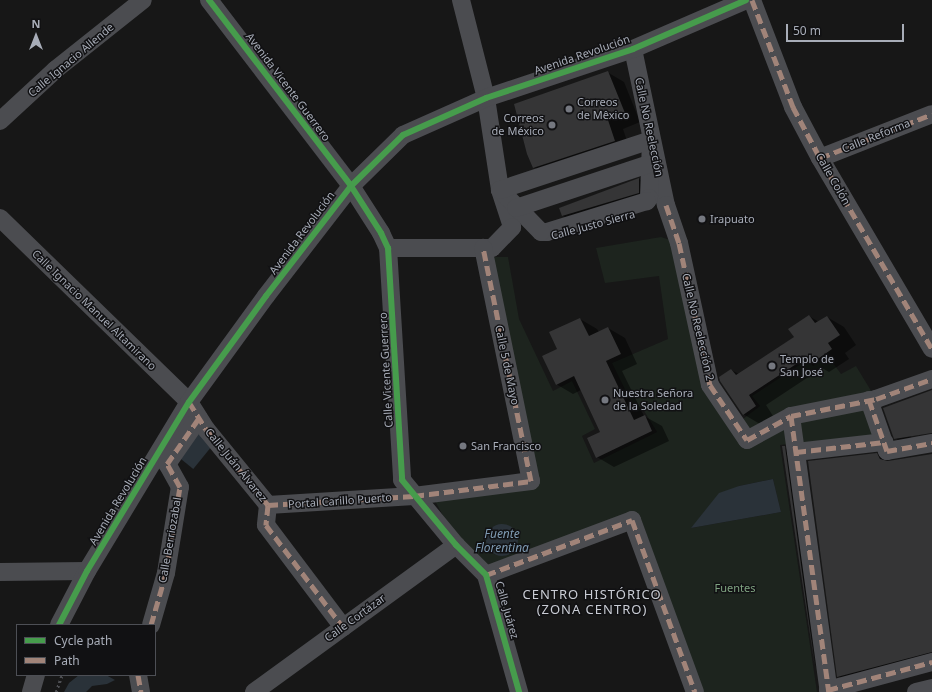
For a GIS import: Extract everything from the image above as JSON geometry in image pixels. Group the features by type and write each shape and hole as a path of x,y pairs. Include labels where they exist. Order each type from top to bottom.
{"street":[{"name":"Calle Ignacio Allende","path":"0,121 55,70 143,0"},
{"name":"Avenida Vicente Guerrero","path":"209,0 351,186"},
{"path":"388,248 492,248 512,227 500,190 486,98 461,0"},
{"name":"Avenida Revolución","path":"60,624 87,571 189,402 266,296 351,186 403,135 486,98 633,49 746,0"},
{"name":"Calle Colón","path":"752,0 793,107 820,158 932,349"},
{"name":"Calle No Reelección","path":"633,49 651,140 666,205"},
{"name":"Calle Reforma","path":"820,158 932,114"},
{"path":"651,140 649,198 647,201 541,232 500,190 651,140"},
{"path":"516,208 649,164"},
{"name":"Calle Vicente Guerrero","path":"351,186 381,233 388,248 402,480 456,545"},
{"name":"Calle Justo Sierra","path":"512,227 528,236 544,238 588,228 666,205"},
{"name":"Calle No Reelección 2","path":"666,205 679,243 710,385 748,440 791,416"},
{"name":"Calle Ignacio Manuel Altamirano","path":"0,218 189,402"},
{"name":"Calle 5 de Mayo","path":"483,248 531,481"},
{"path":"932,379 869,400 791,416 829,691 932,662"},
{"path":"869,400 887,451 932,442"},
{"name":"Calle Juán Álvarez","path":"189,402 206,429 268,506 266,525 343,627"},
{"name":"Calle Berriozabal","path":"152,624 166,573 180,487 167,464 199,418"},
{"path":"796,452 884,442"},
{"name":"Portal Carillo Puerto","path":"268,506 414,496 531,481"},
{"path":"486,575 632,520 695,692"},
{"name":"Calle Juárez","path":"456,545 486,575 519,692"},
{"name":"Calle Cortázar","path":"254,692 456,545"},
{"path":"0,572 87,571"},
{"path":"31,692 36,676"},
{"path":"138,676 141,692"},
{"path":"916,692 932,688"}],"path":[{"path":"56,692 62,676"}],"green space":[{"name":"Fuentes","path":"661,237 679,243 712,379 743,419 760,406 752,396 807,360 813,366 828,356 841,374 856,366 876,399 884,434 780,445 817,692 702,692 640,516 492,569 455,538 434,499 531,480 489,263 495,257 508,257 519,319 553,391 572,381 595,429 582,436 594,463 657,432 643,409 636,412 612,363 668,339 659,276 605,283 596,248","holes":["773,479 781,512 691,528 739,486","510,527 517,534 513,552 503,556 494,554"]}],"water":[{"path":"198,433 213,445 193,469 178,457"},
{"path":"773,479 781,512 691,528 719,493 739,486"},
{"name":"Fuente Florentina","path":"502,524 508,525 515,531 518,540 517,546 511,553 502,556 496,555 489,549 486,540 487,534 493,527"},
{"path":"78,676 108,676 115,680 107,684 92,686 86,692 64,692 69,683"}],"building":[{"name":"Correos de Mêxico","path":"608,71 625,113 608,120 615,141 533,168 527,154 514,104"},
{"path":"639,178 639,193 562,216 559,208"},
{"name":"Templo de San José","path":"809,315 815,323 827,316 840,335 828,343 832,349 812,363 807,357 749,395 756,406 743,415 720,381 719,377 731,369 736,375 794,337 788,329"},
{"name":"Nuestra Señora de la Soledad","path":"580,318 589,336 608,327 621,354 606,361 634,420 645,415 652,431 596,458 587,438 600,432 574,376 556,385 542,356 557,349 549,332"},
{"path":"932,390 932,433 894,439 883,408"},
{"path":"782,446 785,446 815,668"},
{"path":"877,453 880,459 888,461 932,454 932,652 837,677 808,461"}],"marked path":[{"path":"752,0 793,107 820,158 932,349"},
{"path":"820,158 932,114"},
{"path":"666,205 679,243 710,385 747,440 791,416 876,399 932,379"},
{"path":"268,505 414,496 531,481 483,248"},
{"path":"869,400 887,451 932,443"},
{"path":"189,402 206,429 268,505 266,525 343,627"},
{"path":"791,416 829,692"},
{"path":"151,624 166,573 180,487 167,464 199,418"},
{"path":"796,452 884,442"},
{"path":"486,575 632,520 695,692"},
{"path":"828,690 932,662"},
{"path":"138,676 141,692"}],"cycle path":[{"path":"209,0 351,186 381,233 388,248 402,480 456,545 486,575 519,692"},
{"path":"60,624 87,571 189,402 266,296 351,186 403,135 486,98 633,49 746,0"}],"place":[{"name":"Correos de Mêxico","path":"569,109"},
{"name":"Correos de México","path":"552,125"},
{"name":"Irapuato","path":"702,219"},
{"name":"Templo de San José","path":"772,366"},
{"name":"Nuestra Señora de la Soledad","path":"605,400"},
{"name":"San Francisco","path":"463,446"}],"district":[{"name":"CENTRO HISTÓRICO (ZONA CENTRO)","path":"592,602"}]}
